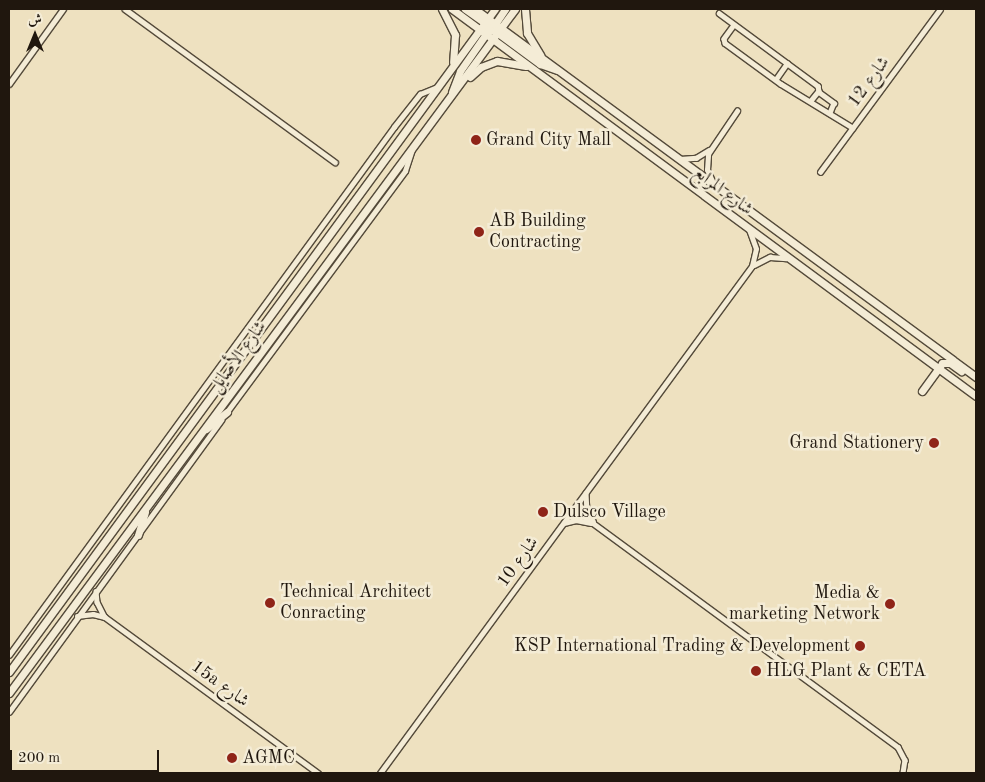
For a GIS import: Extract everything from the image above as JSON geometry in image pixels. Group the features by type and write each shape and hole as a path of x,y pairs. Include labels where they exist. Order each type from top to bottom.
{"main road":[{"path":"442,9 455,35 455,55 450,68"},
{"name":"شارع المرابع","path":"452,9 491,28 544,59 976,377"},
{"path":"465,9 540,64 559,70"},
{"name":"شارع المرابع","path":"475,9 491,28 535,70 976,396"},
{"name":"شارع الأصايل","path":"9,693 450,97 491,28 495,9"},
{"path":"491,28 505,9"},
{"name":"شارع الأصايل","path":"9,672 450,68 491,28 515,9"},
{"path":"525,9 527,33 544,59"},
{"path":"450,97 476,70 492,63 513,62 535,70"},
{"path":"922,391 937,367 950,363 976,381"},
{"path":"202,432 227,412"},
{"path":"138,535 146,507"}],"street":[{"path":"9,84 64,9"},
{"path":"125,9 335,162"},
{"name":"شارع 12","path":"820,172 940,9"},
{"path":"719,13 818,86 819,92 834,103 830,113"},
{"path":"734,24 724,42 776,80 853,128"},
{"path":"776,80 788,63"},
{"path":"9,655 388,135 420,94 437,87"},
{"path":"811,101 819,92"},
{"path":"714,184 706,165 710,149 737,111"},
{"path":"9,712 76,616 138,535 405,171 412,146"},
{"path":"680,159 696,158 710,149"},
{"name":"شارع 10","path":"380,773 749,270 756,249 747,228"},
{"name":"شارع 10","path":"749,270 770,257 790,259"},
{"path":"586,492 587,510 595,524"},
{"path":"574,509 898,747 904,756 905,767 903,773"},
{"path":"563,524 576,520 595,524"},
{"path":"96,590 97,602 105,617"},
{"path":"76,616 88,614 105,617"},
{"name":"15a شارع","path":"105,617 318,773"}],"place":[{"name":"Grand City Mall","path":"476,140"},
{"name":"AB Building Contracting","path":"479,232"},
{"name":"Grand Stationery","path":"934,443"},
{"name":"Dulsco Village","path":"543,512"},
{"name":"Technical Architect Conracting","path":"270,603"},
{"name":"Media & marketing Network","path":"890,604"},
{"name":"KSP International Trading & Development","path":"860,646"},
{"name":"HLG Plant & CETA","path":"756,671"},
{"name":"AGMC","path":"232,758"}]}
